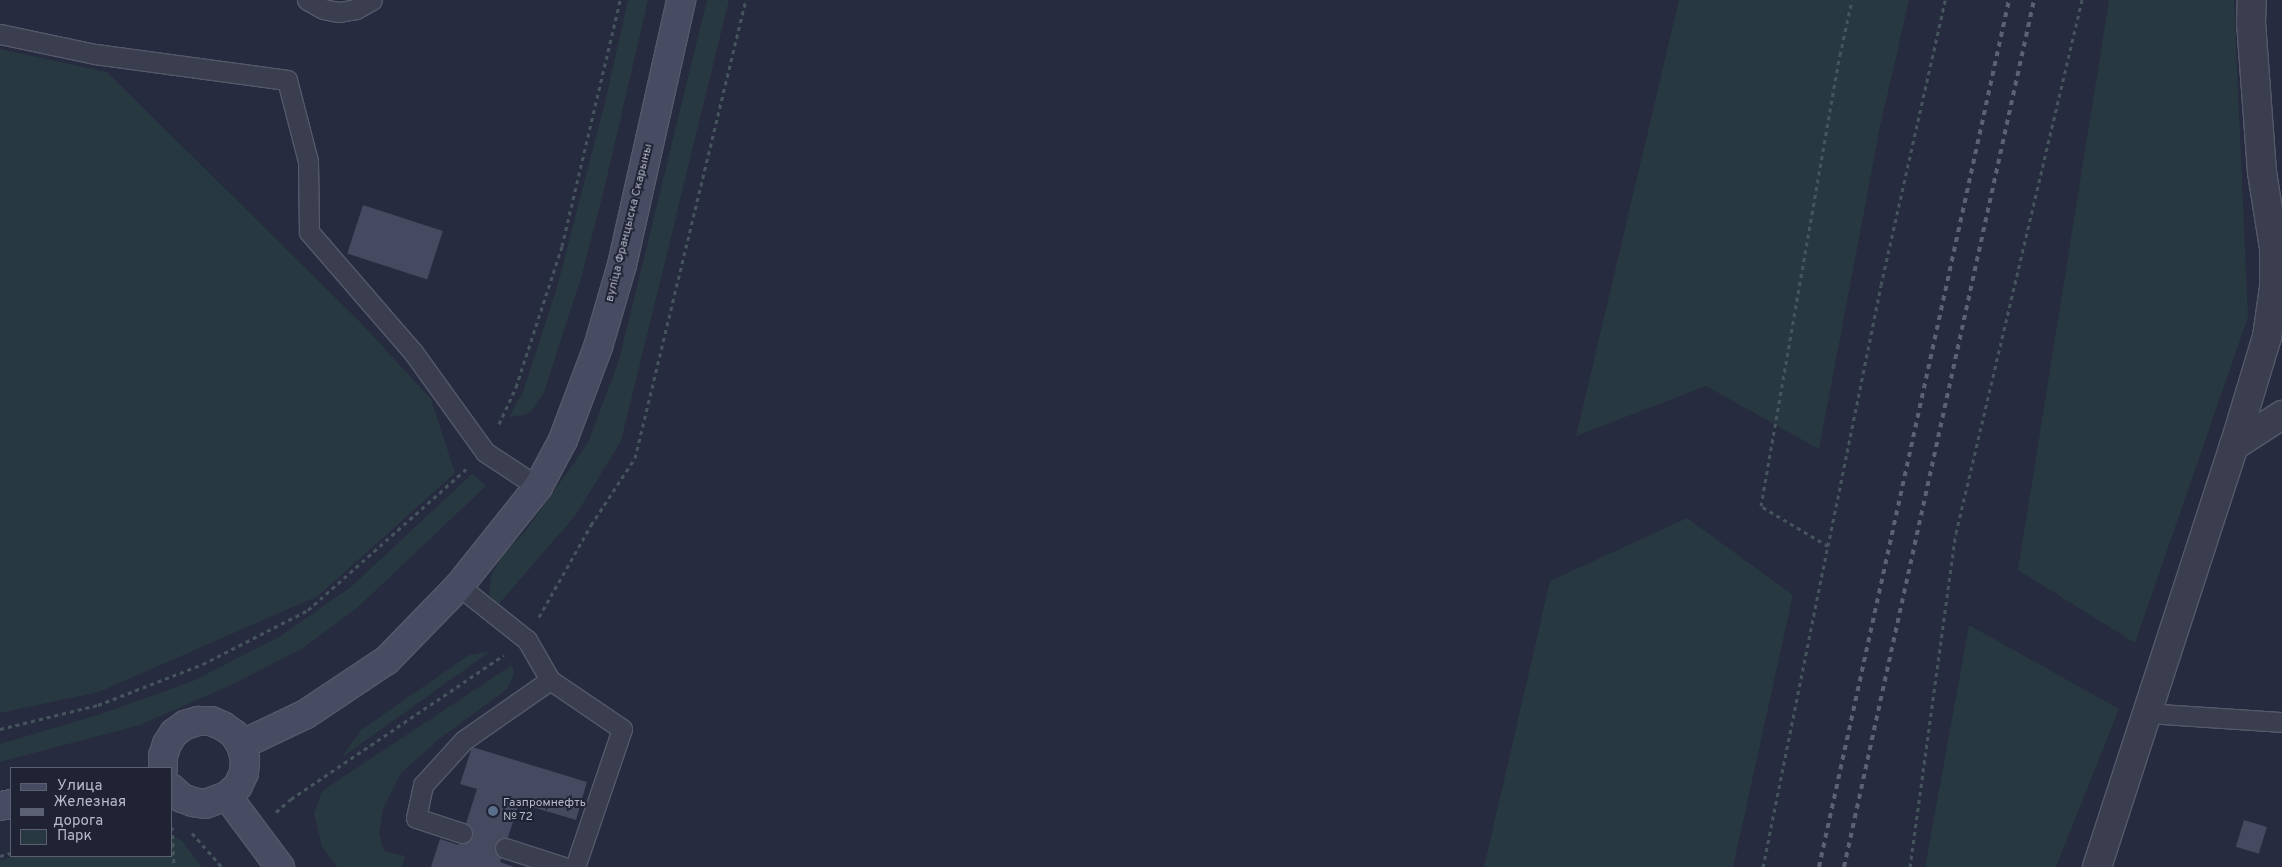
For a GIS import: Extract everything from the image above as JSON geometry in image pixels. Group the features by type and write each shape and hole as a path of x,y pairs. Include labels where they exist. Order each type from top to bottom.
{"main road":[{"name":"вуліца Францыска Скарыны","path":"241,745 306,714 387,660 459,586 538,487 563,440 598,347 622,265 682,0"},
{"path":"163,767 163,756 167,744 174,733 185,725 198,721 211,721 223,726 234,734 241,745 245,759 244,773 238,786 227,796 217,802 193,802 182,798 172,789"},
{"path":"227,796 280,867"}],"street":[{"path":"2097,867 2234,446 2267,338 2274,287 2274,248 2262,172 2251,23 2252,0"},
{"path":"2234,446 2282,415"}],"lane":[{"path":"307,0 323,9 339,12 356,10 372,0"},
{"path":"0,34 95,54 287,80 308,161 309,232 413,352 485,452 538,487"},
{"path":"459,586 527,640 550,680 622,729 575,867"},
{"path":"462,833 416,818 423,785 464,740 550,680"},
{"path":"2146,713 2282,722"},
{"path":"505,848 564,867"}],"path":[{"path":"0,729 98,705 203,664 308,610 485,452 516,387 562,246 620,0"},
{"path":"1828,546 1760,506 1840,55 1852,0"},
{"path":"1763,867 1881,285 1945,0"},
{"path":"1910,867 1956,533 2082,0"},
{"path":"172,819 174,867"},
{"path":"185,828 222,867"}],"green space":[{"path":"628,0 648,0 603,194 581,278 543,395 531,411 523,415 509,417 523,392 558,284 605,102"},
{"path":"707,0 729,0 621,441 575,516 496,607 489,593 491,576 503,554 525,532 588,443 619,360"},
{"path":"1679,0 1909,0 1880,127 1819,449 1706,386 1576,436"},
{"path":"2109,0 2234,0 2248,317 2135,643 2018,570"},
{"path":"0,49 107,72 360,322 431,399 455,473 318,596 99,692 0,713"},
{"path":"472,474 486,486 357,608 303,648 229,686 140,725 0,762 0,744 101,714 193,681 279,637 351,587"},
{"path":"1687,518 1793,595 1733,867 1484,867 1550,581"},
{"path":"1969,625 2119,709 2056,867 1925,867"},
{"path":"491,651 341,758 361,730 469,655"},
{"path":"512,665 514,674 506,690 439,739 401,773 383,809 379,833 384,851 405,856 402,867 337,867 322,847 314,814 322,791"},
{"path":"172,835 182,841 202,867 0,867 0,860 12,857 172,857"}],"building":[{"path":"363,205 443,231 427,279 347,254"},
{"name":"Газпромнефть № 72","path":"472,747 587,782 576,820 519,803 500,862 514,867 431,867 440,839 459,845 477,789 460,784"},
{"path":"2244,820 2267,827 2259,854 2236,847"}],"railway":[{"path":"1819,867 2009,0"},
{"path":"1844,867 2034,0"}],"place":[{"name":"Газпромнефть № 72","path":"493,811"}]}
